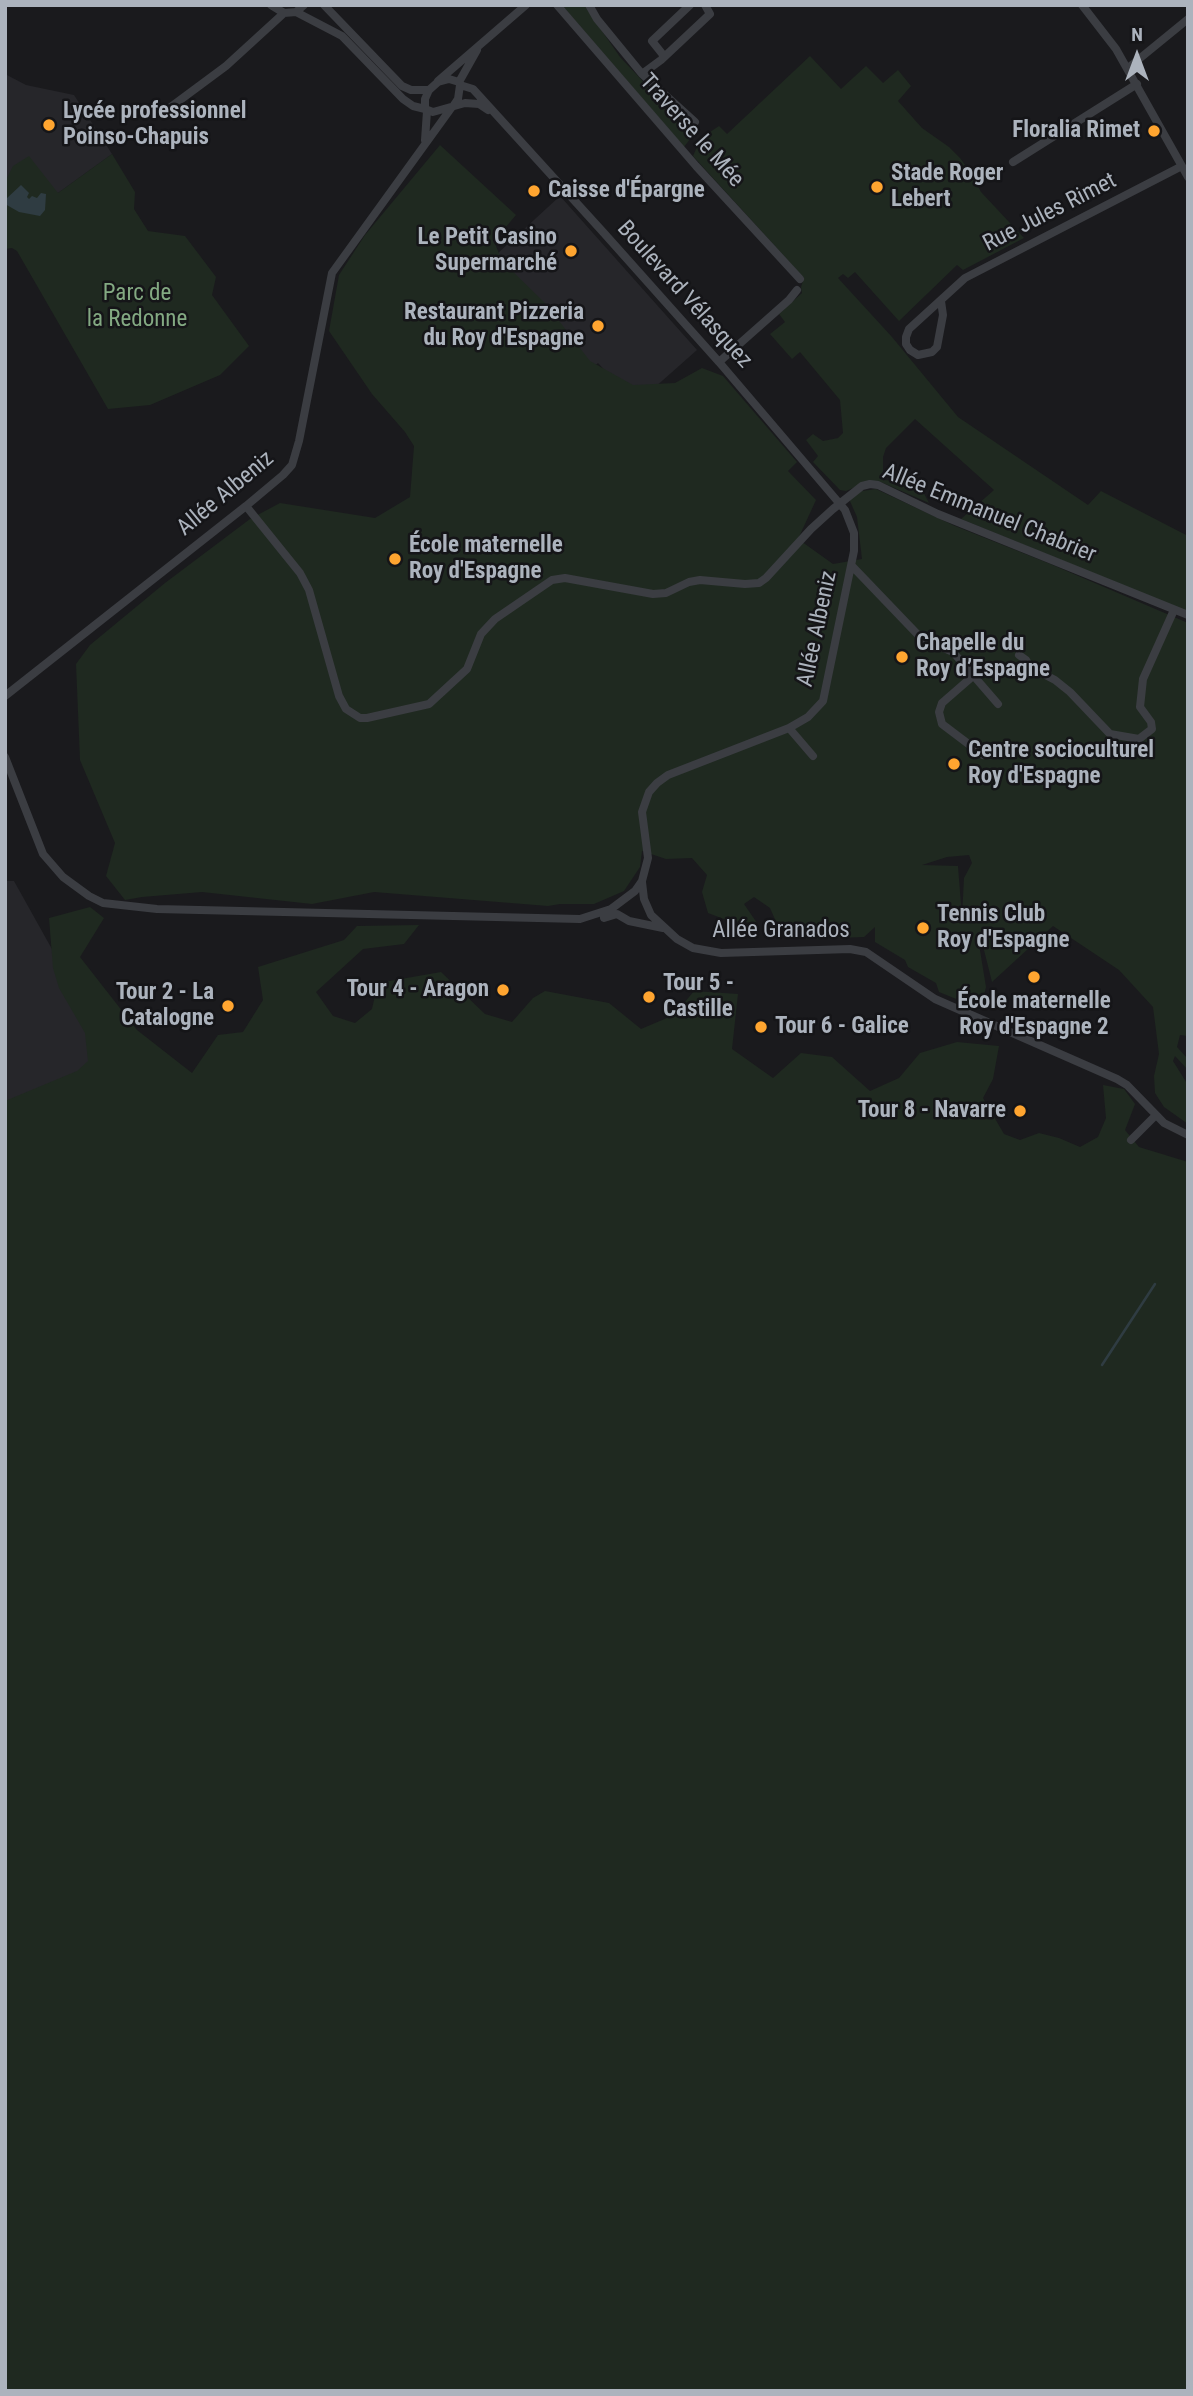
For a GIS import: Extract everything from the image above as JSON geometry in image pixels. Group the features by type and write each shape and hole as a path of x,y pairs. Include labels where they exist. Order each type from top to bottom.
{"street":[{"path":"271,5 284,13"},
{"path":"296,12 304,5"},
{"path":"324,5 402,86 411,90 429,90"},
{"path":"425,142 428,127 425,99 429,90 526,5"},
{"name":"Traverse le Mée","path":"557,5 687,156 800,279"},
{"name":"Traverse le Mée","path":"589,5 597,19 642,74 695,122"},
{"path":"664,57 652,41 690,5"},
{"path":"642,74 709,15 705,5"},
{"path":"1082,5 1109,37 1188,177"},
{"path":"168,108 226,66 236,54 284,13 296,12 342,36 408,103 438,112 453,106 471,60 481,45"},
{"path":"1128,68 1188,19"},
{"path":"471,60 468,76 473,89"},
{"path":"438,82 449,79 473,89"},
{"path":"1013,162 1137,84"},
{"name":"Boulevard Vélasquez","path":"473,89 719,362 841,503"},
{"name":"Boulevard Vélasquez","path":"453,106 479,104 496,116"},
{"name":"Allée Albeniz","path":"5,696 246,506 292,465 332,272 453,106"},
{"name":"Rue Jules Rimet","path":"941,301 943,315 937,347 932,352 918,355 910,350 906,337 909,329 941,301 974,273 1180,163 1188,152"},
{"path":"719,362 797,290"},
{"name":"Allée Emmanuel Chabrier","path":"246,506 300,573 309,590 342,703 353,715 368,718 429,704 467,669 481,634 495,619 552,580 565,578 653,594 666,593 700,580 759,583 811,529 862,486 870,484 878,485 939,514 1188,615"},
{"name":"Allée Albeniz","path":"642,881 648,858 642,812 653,787 668,775 789,728 814,713 826,693 852,566 854,533 849,516 841,503"},
{"path":"852,566 921,638 953,652 998,704"},
{"path":"1019,654 1030,667 1055,680 1070,692 1110,734 1139,739 1152,729 1151,722 1140,708 1143,679 1174,610"},
{"path":"973,676 942,703 939,712 942,724 983,755"},
{"path":"789,728 813,757"},
{"path":"5,757 43,854 63,877 103,903 157,909 580,919 605,913 624,901"},
{"path":"617,914 624,901 642,881"},
{"name":"Allée Granados","path":"642,881 646,907 663,928 685,944 710,952 849,948 866,952 935,999 1117,1080 1135,1093 1155,1116 1172,1129 1188,1135"},
{"name":"Allée Granados","path":"580,919 596,919 617,914 629,921 663,928"},
{"path":"1131,1140 1155,1116"}],"shaded area":[{"name":"Lycée professionnel Poinso-Chapuis","path":"5,74 26,85 74,95 112,154 58,193 5,182"},
{"path":"21,185 29,193 29,199 32,196 37,198 41,193 46,194 45,210 40,216 19,212 5,204 6,199"},
{"path":"560,196 697,350 636,404 598,363 583,376 484,266"},
{"path":"5,881 14,881 101,1037 5,1223"}],"green space":[{"path":"562,5 584,5 620,57 654,93 697,130 684,147"},
{"path":"810,56 841,89 866,66 883,83 898,70 911,86 898,101 922,128 960,158 981,192 1024,238 963,270 957,265 899,321 855,272 848,278 843,274 838,278 892,337 958,417 1088,505 1101,491 1188,536 1188,612 961,519 994,490 915,419 886,448 883,457 883,480 918,482 929,503 883,483 867,482 846,491 840,490 813,462 818,456 806,440 813,434 823,441 838,438 843,433 840,400 800,352 792,359 770,334 785,322 779,314 802,293 804,278 693,156 701,138 719,126 727,134"},
{"path":"440,145 516,215 494,241 502,261 546,304 590,361 633,385 675,383 702,368 723,376 797,462 788,471 816,500 798,539 833,564 862,559 857,517 849,499 862,491 876,489 955,526 1188,623 1188,1036 1180,1035 1177,1047 1188,1059 1188,1070 1175,1056 1173,1061 1188,1085 1188,1124 1164,1107 1155,1093 1154,1076 1159,1054 1153,1007 1119,970 1053,926 992,982 981,938 978,938 986,987 981,1009 939,992 936,983 908,967 905,960 875,942 875,927 864,937 808,939 788,934 777,924 770,908 754,897 744,904 757,923 729,921 708,913 702,892 707,875 692,858 666,859 642,851 640,867 624,891 594,904 548,906 374,892 312,904 202,892 125,900 106,876 115,843 80,760 76,664 90,645 165,583 250,519 280,503 375,518 410,497 414,446 372,394 329,331 339,275 365,235","holes":["969,855 972,863 964,878 962,917 958,866 922,865 947,857"]},
{"name":"Parc de la Redonne","path":"112,154 135,192 134,209 148,231 185,236 216,277 212,295 249,346 220,375 150,405 108,409 17,251 12,248 5,249 5,182 13,166 29,156 58,193"},
{"path":"90,907 104,918 80,957 137,1030 192,1073 218,1035 243,1032 263,1000 258,967 344,940 357,926 419,925 404,944 363,949 316,992 333,1016 355,1023 372,1009 378,983 441,972 485,1014 512,1022 533,998 545,991 609,1003 641,1029 674,1015 694,991 738,994 732,1049 773,1078 801,1053 832,1057 870,1091 899,1078 920,1053 957,1042 999,1046 993,1079 983,1098 1004,1134 1020,1140 1039,1133 1080,1147 1098,1137 1106,1118 1103,1085 1124,1089 1135,1104 1125,1130 1139,1147 1188,1162 1188,2391 5,2391 5,1101 77,1071 88,1061 85,1033 59,988 53,968 49,918"}],"waterway":[{"path":"1102,1365 1155,1284"}],"place":[{"name":"Lycée professionnel Poinso-Chapuis","path":"49,125"},
{"name":"Floralia Rimet","path":"1154,131"},
{"name":"Stade Roger Lebert","path":"877,187"},
{"name":"Caisse d'Épargne","path":"534,191"},
{"name":"Le Petit Casino Supermarché","path":"571,251"},
{"name":"Restaurant Pizzeria du Roy d'Espagne","path":"598,326"},
{"name":"École maternelle Roy d'Espagne","path":"395,559"},
{"name":"Chapelle du Roy d’Espagne","path":"902,657"},
{"name":"Centre socioculturel Roy d'Espagne","path":"954,764"},
{"name":"Tennis Club Roy d'Espagne","path":"923,928"},
{"name":"École maternelle Roy d'Espagne 2","path":"1034,977"},
{"name":"Tour 4 - Aragon","path":"503,990"},
{"name":"Tour 5 - Castille","path":"649,997"},
{"name":"Tour 2 - La Catalogne","path":"228,1006"},
{"name":"Tour 6 - Galice","path":"761,1027"},
{"name":"Tour 8 - Navarre","path":"1020,1111"}]}
